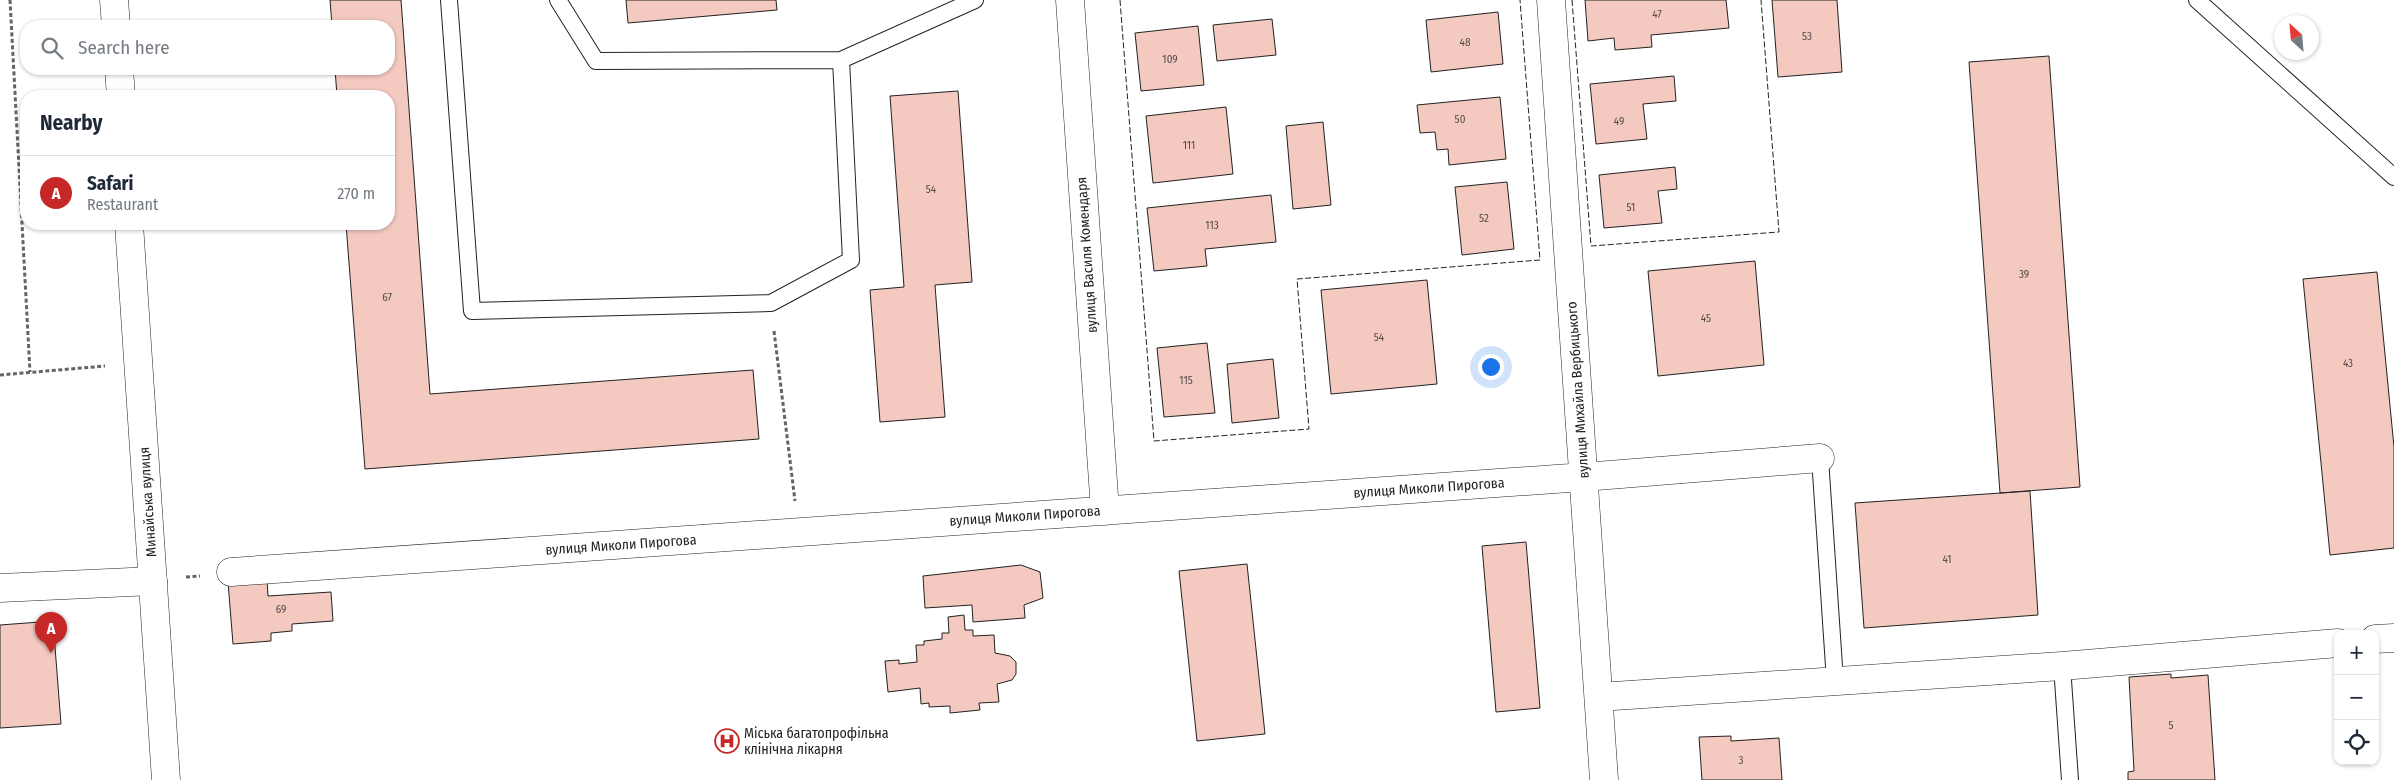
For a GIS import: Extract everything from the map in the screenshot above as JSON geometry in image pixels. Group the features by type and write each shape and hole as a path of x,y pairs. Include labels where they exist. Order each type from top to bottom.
{"street":[{"path":"114,0 116,20"},
{"name":"вулиця Василя Комендаря","path":"1070,0 1105,511"},
{"name":"вулиця Михайла Вербицького","path":"1551,0 1604,780"},
{"path":"119,75 121,90"},
{"name":"Минайська вулиця","path":"129,230 166,780"},
{"name":"вулиця Миколи Пирогова","path":"231,572 1584,477 1820,458"},
{"path":"0,588 153,581"},
{"path":"2379,639 2394,638"},
{"path":"1599,697 2062,666 2334,643"}],"lane":[{"path":"449,0 472,311 770,303 851,260 841,60"},
{"path":"558,0 596,61 841,60 975,0"},
{"path":"2196,0 2394,177"},
{"path":"1820,458 1835,681"},
{"path":"2062,666 2070,780"}],"path":[{"path":"10,0 20,186"},
{"path":"22,230 30,372"},
{"path":"770,303 798,532"},
{"path":"0,375 138,363"},
{"path":"153,581 231,572"}],"building":[{"path":"330,0 401,0 430,394 753,370 759,439 365,469 346,230 395,230 395,90 337,90 335,75 395,75 395,20 332,20"},
{"path":"626,0 776,0 777,10 628,23"},
{"path":"1585,0 1726,0 1729,28 1651,35 1652,47 1615,50 1614,38 1588,41"},
{"path":"1772,0 1837,0 1842,72 1778,77"},
{"path":"1498,12 1503,64 1431,72 1426,20"},
{"path":"1272,19 1276,55 1217,61 1213,25"},
{"path":"1198,26 1204,85 1141,91 1135,33"},
{"path":"2049,56 2080,487 2000,493 1969,62"},
{"path":"1674,76 1676,101 1643,104 1647,139 1596,144 1590,84"},
{"path":"958,91 972,282 935,285 945,417 880,422 870,290 904,287 890,96"},
{"path":"1500,97 1506,159 1449,165 1448,149 1437,150 1435,132 1420,133 1417,105"},
{"path":"1226,107 1233,174 1153,183 1146,116"},
{"path":"1323,122 1331,205 1293,209 1286,126"},
{"path":"1675,167 1677,189 1658,191 1662,223 1604,228 1599,175"},
{"path":"1507,182 1514,249 1462,255 1455,187"},
{"path":"1271,195 1276,242 1205,249 1207,266 1154,271 1147,208"},
{"path":"1755,261 1764,365 1658,376 1648,271"},
{"path":"2377,272 2394,447 2394,548 2330,555 2303,279"},
{"path":"1427,280 1437,384 1331,394 1321,290"},
{"path":"1207,343 1215,413 1164,417 1157,348"},
{"path":"1273,359 1279,418 1232,423 1227,364"},
{"path":"2030,491 2038,615 1864,628 1855,503"},
{"path":"1526,542 1540,708 1496,712 1482,546"},
{"path":"1247,564 1265,734 1197,741 1179,571"},
{"path":"1021,565 1040,572 1043,598 1024,605 1025,618 973,622 972,605 925,608 923,576"},
{"path":"267,579 268,596 331,592 333,621 292,624 292,631 271,633 271,641 233,644 228,582"},
{"path":"964,615 965,630 973,630 973,636 994,635 995,653 1010,656 1016,662 1016,674 1012,680 997,684 999,702 979,703 980,710 950,713 950,706 929,707 929,703 921,704 920,688 888,692 885,661 899,660 899,664 917,662 916,645 924,645 924,641 942,639 942,633 949,633 948,617"},
{"path":"53,621 61,724 0,728 0,625"},
{"path":"2171,674 2171,678 2208,675 2215,780 2128,780 2128,772 2134,771 2129,677"},
{"path":"1731,736 1731,741 1779,738 1782,780 1702,780 1699,737"}],"fence":[{"path":"1120,0 1154,441 1309,429 1297,279 1540,260 1520,0"},
{"path":"1572,0 1591,246 1779,232 1761,0"}],"place":[{"name":"Safari","path":"51,653"},
{"name":"Міська багатопрофільна клінічна лікарня","path":"727,741"}]}
